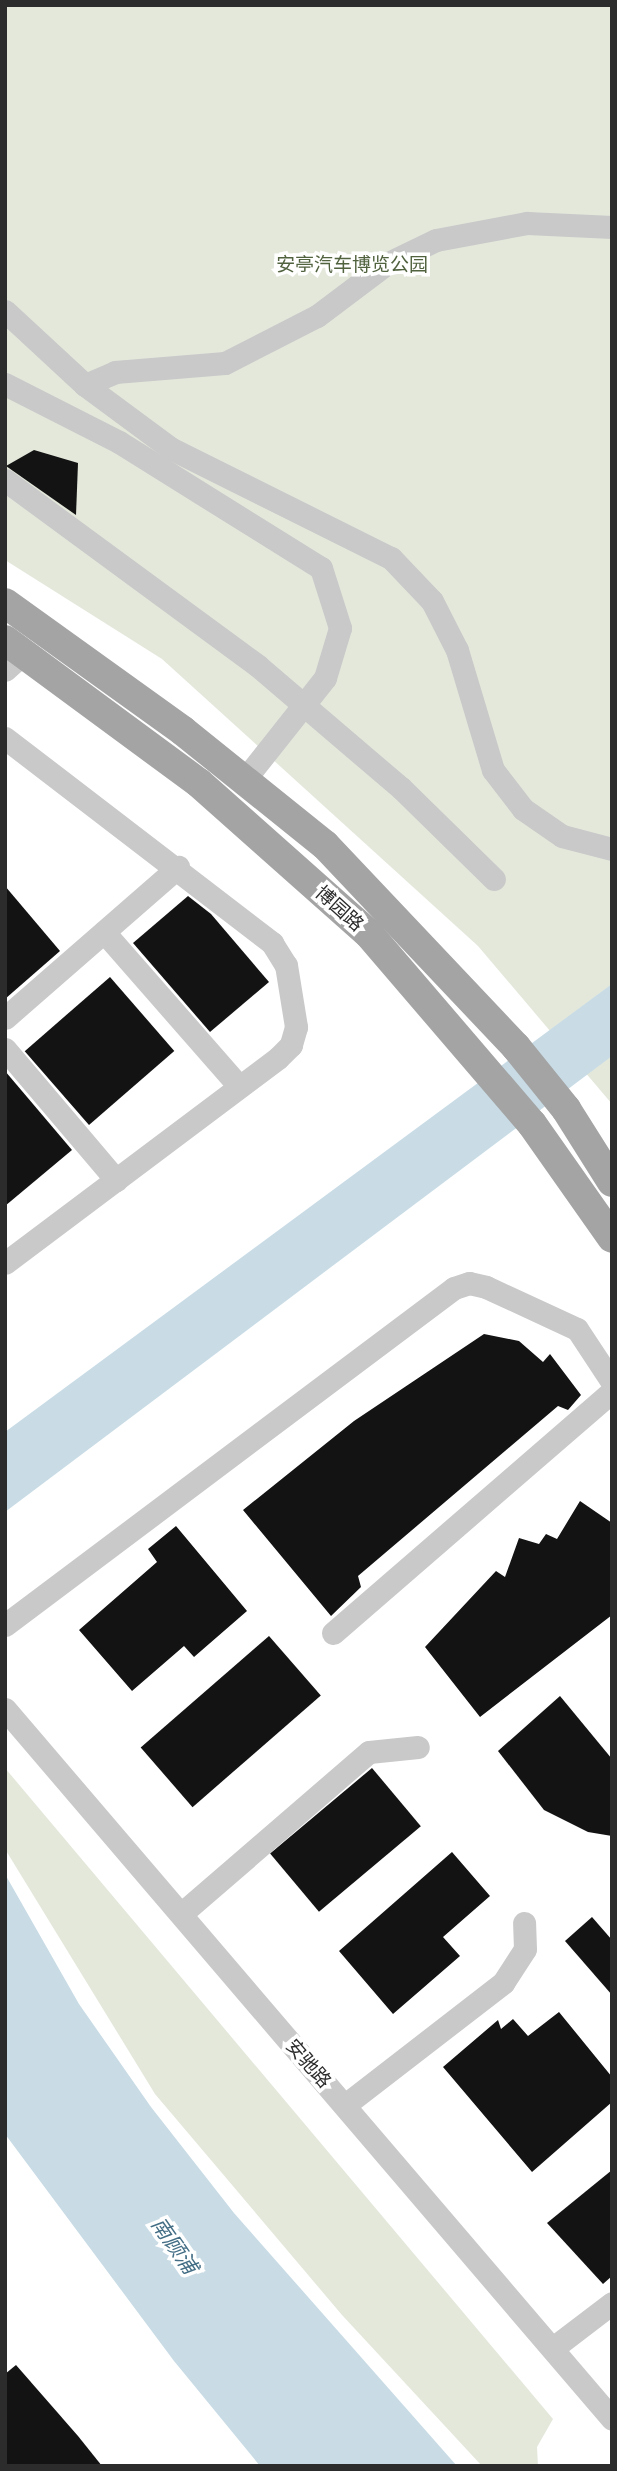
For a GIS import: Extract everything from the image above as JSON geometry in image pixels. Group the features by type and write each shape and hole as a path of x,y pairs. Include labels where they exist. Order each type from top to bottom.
{"main road":[{"name":"博园路","path":"5,603 245,779 325,845 516,1047 566,1109 612,1182"},
{"name":"博园路","path":"12,654 255,829 369,934 494,1076 532,1124 612,1238"}],"street":[{"path":"85,385 115,372 225,363 317,316 386,264 436,240 527,223 612,227"},
{"path":"5,311 85,385 170,448 390,558 432,601 457,650 494,770 523,809 562,836 612,849"},
{"path":"5,384 119,442 321,568 340,628 325,678 245,779"},
{"path":"5,480 304,706 495,879"},
{"path":"5,738 178,867 272,943 286,965 296,1008 291,1045 5,1263"},
{"path":"5,1018 178,867"},
{"path":"104,932 239,1086"},
{"path":"5,1049 116,1180"},
{"path":"5,1625 454,1288 469,1283 486,1287 576,1329 612,1382"},
{"path":"333,1633 612,1391"},
{"name":"安驰路","path":"5,1709 612,2419"},
{"path":"181,1914 369,1752 418,1747"},
{"path":"345,2105 503,1983 525,1949 524,1923"},
{"path":"553,2348 612,2303"}],"green space":[{"name":"安亭汽车博览公园","path":"5,5 612,5 612,1104 478,946 162,659 5,560"},
{"path":"5,1768 553,2419 537,2447 538,2466 482,2466 342,2315 155,2094 5,1849"}],"water":[{"path":"612,984 612,1056 5,1512 5,1432"},
{"name":"南顾浦","path":"5,1874 79,2004 151,2107 234,2213 457,2466 260,2466 174,2361 5,2134"}],"building":[{"path":"34,450 78,463 76,515 6,466"},
{"path":"5,886 60,951 5,999"},
{"path":"188,896 211,914 269,982 210,1032 133,943"},
{"path":"110,977 174,1051 89,1125 25,1051"},
{"path":"5,1071 72,1150 5,1206"},
{"path":"484,1334 519,1341 543,1362 550,1354 581,1395 568,1410 558,1406 358,1576 361,1587 331,1616 243,1510 354,1421"},
{"path":"580,1501 612,1523 612,1615 480,1717 425,1647 496,1571 505,1577 519,1538 539,1544 546,1534 557,1539"},
{"path":"176,1526 247,1611 194,1657 184,1646 132,1691 79,1630 157,1562 148,1549"},
{"path":"269,1636 321,1696 193,1807 141,1748"},
{"path":"560,1696 612,1759 612,1836 588,1832 544,1810 498,1751"},
{"path":"372,1768 421,1826 319,1912 270,1853"},
{"path":"452,1852 490,1896 443,1937 460,1956 393,2014 339,1951"},
{"path":"592,1917 612,1940 612,1995 565,1941"},
{"path":"559,2012 612,2077 612,2102 532,2172 443,2067 498,2020 501,2029 513,2019 528,2036"},
{"path":"612,2170 612,2276 603,2284 547,2223"},
{"path":"16,2365 102,2466 5,2466 5,2374"}]}
